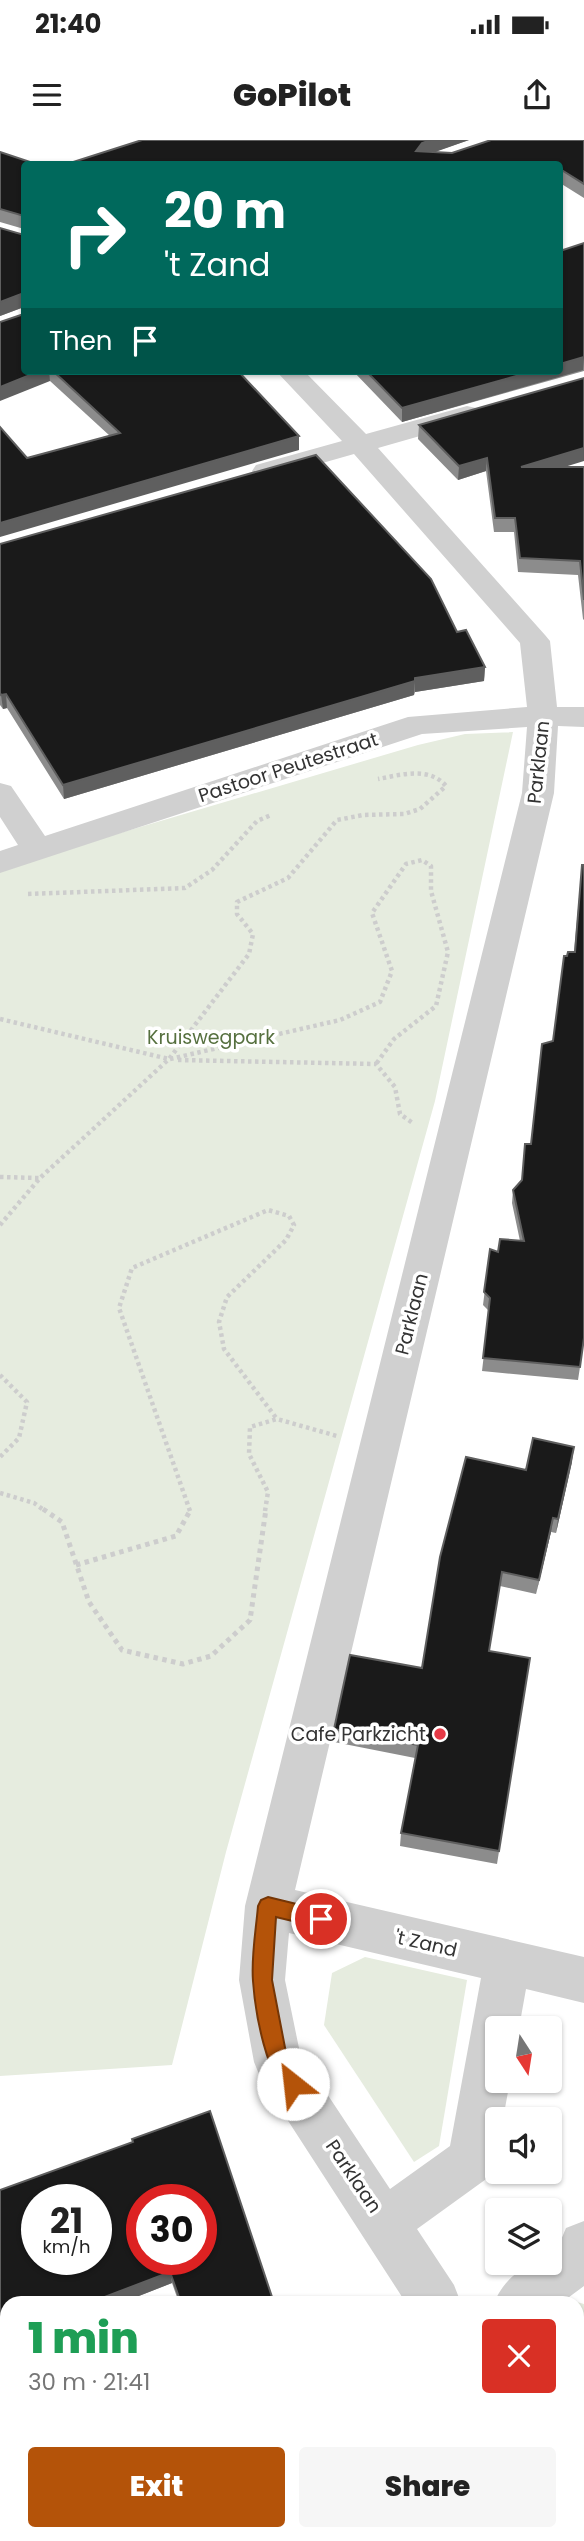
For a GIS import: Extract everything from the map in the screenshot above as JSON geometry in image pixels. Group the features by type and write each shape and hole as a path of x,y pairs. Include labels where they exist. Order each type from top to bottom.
{"street":[{"name":"Parklaan","path":"293,375 360,444 535,641 543,716 538,793 268,1906 262,1980 278,2062 432,2296"},
{"path":"240,478 492,407"},
{"name":"Pastoor Peutestraat","path":"0,862 419,724 543,716 584,717"},
{"path":"0,793 37,849"},
{"name":"'t Zand","path":"268,1906 584,1980"},
{"path":"385,2222 472,2160 507,1963"},
{"path":"528,2296 582,2256 584,2246"}],"path":[{"path":"0,1225 40,1178 169,1059 252,948 253,934 237,914 237,902 288,878 337,820 363,815 404,814 420,809 446,786 442,779 435,776 408,774 367,782"},
{"path":"25,894 185,888 212,870 257,821 279,812"},
{"path":"169,1059 340,1020 380,1002 392,971 372,913 406,864 422,860 431,866 431,891 448,952 436,1006 394,1039 376,1064"},
{"path":"0,1020 169,1059 376,1064 395,1087 394,1105 406,1122 455,1134"},
{"path":"0,1177 40,1178"},
{"path":"76,1565 176,1536 192,1508 120,1308 132,1268 268,1210 289,1216 294,1225 285,1240 227,1297 219,1322 224,1349 277,1419"},
{"path":"0,1376 27,1402 19,1437 0,1457"},
{"path":"0,1493 34,1503 62,1522 89,1602 122,1650 183,1664 211,1656 250,1620 268,1492 249,1454 250,1427 277,1419 379,1448"}],"green space":[{"name":"Kruiswegpark","path":"513,732 435,1101 226,1852 172,2065 0,2076 0,872 49,854 418,745 465,734"},
{"path":"365,1957 467,1980 439,2146 414,2162 324,2025 332,1973"}],"building":[{"path":"142,140 431,140 422,143 416,151 452,153 491,140 584,140 584,184 563,171 563,161 76,161"},
{"path":"0,152 27,161 21,161 21,215 0,209"},
{"path":"0,228 21,234 21,294 0,302"},
{"path":"584,243 584,357 563,363 563,250"},
{"path":"21,315 21,375 30,375 0,387 0,322"},
{"path":"57,375 242,375 299,436 0,523 0,427 27,458 120,433"},
{"path":"370,375 520,375 402,408"},
{"path":"584,378 584,448 521,467 584,467 584,600 580,561 520,558 515,518 495,518 487,458 459,466 419,425"},
{"path":"316,455 431,579 457,632 466,630 485,667 415,678 415,681 63,785 6,694 0,693 0,544"},
{"path":"582,865 584,1338 580,1367 483,1358 490,1298 484,1292 490,1249 498,1252 500,1239 524,1241 513,1190 522,1180 525,1144 531,1144 542,1044 553,1041 564,956 567,956 568,952 575,952"},
{"path":"533,1438 574,1447 558,1519 553,1518 539,1580 502,1572 489,1651 530,1658 499,1851 401,1833 418,1745 334,1729 350,1655 422,1668 440,1557 466,1457 526,1470"},
{"path":"210,2111 272,2296 179,2296 171,2275 217,2275 217,2184 126,2184 126,2275 162,2275 107,2296 0,2296 0,2190"}],"place":[{"name":"Cafe Parkzicht","path":"440,1734"}],"route":[{"path":"293,2084 278,2062 262,1980 268,1906 321,1919"}]}
